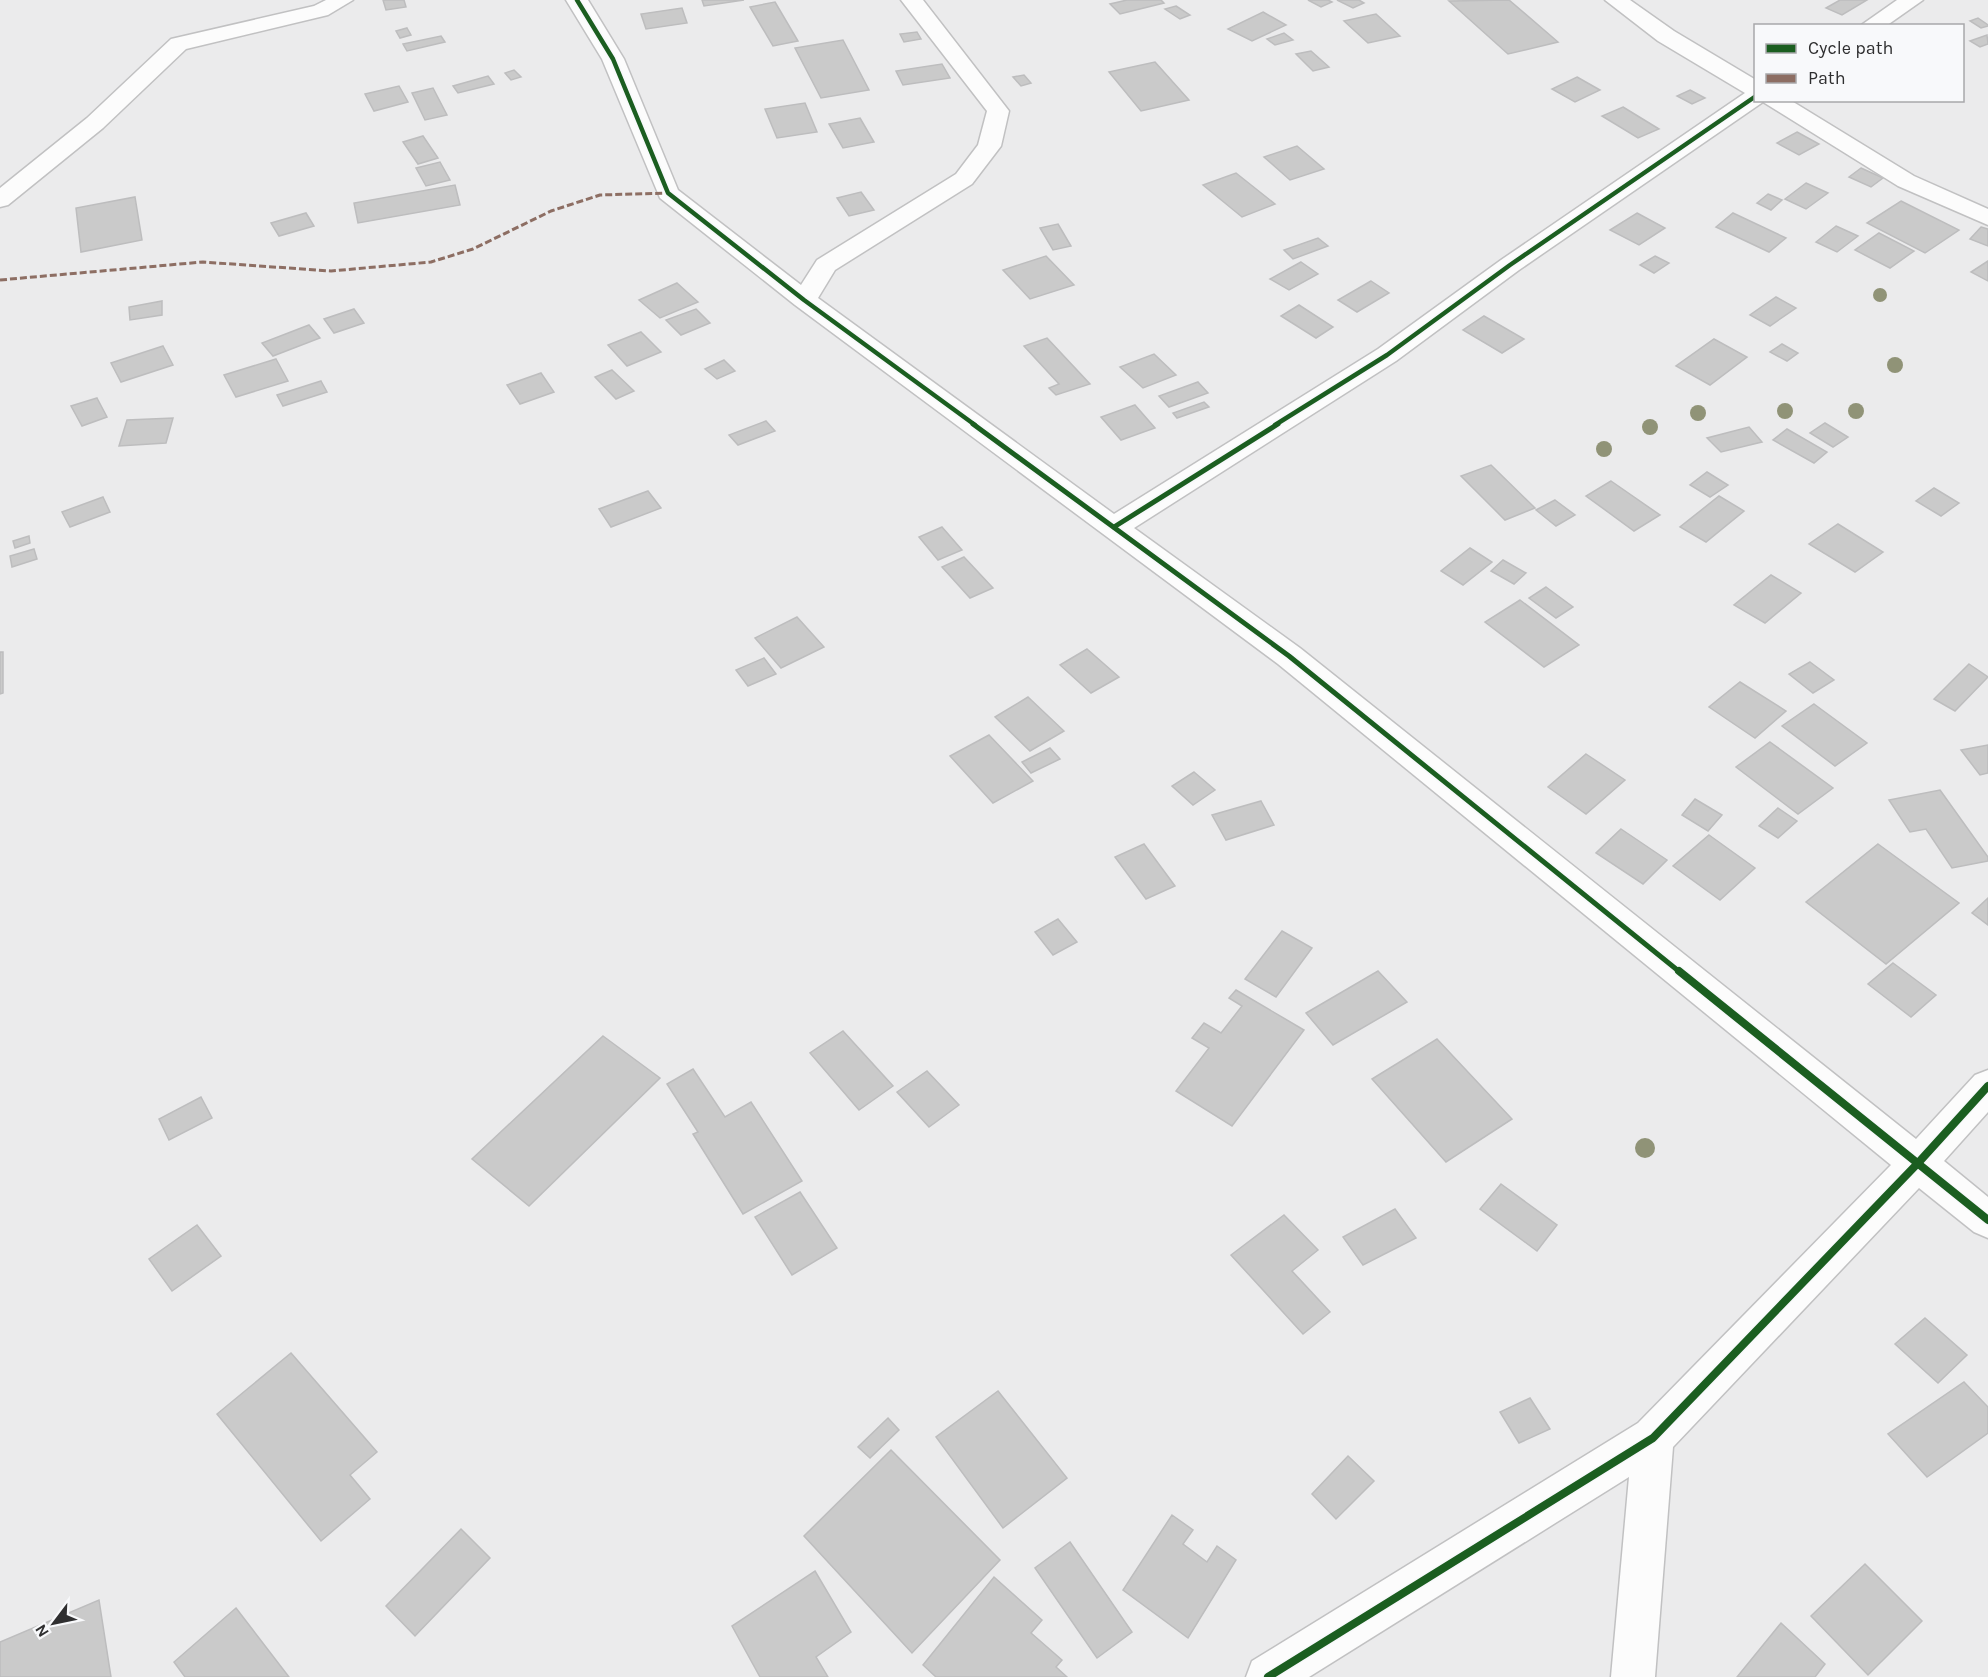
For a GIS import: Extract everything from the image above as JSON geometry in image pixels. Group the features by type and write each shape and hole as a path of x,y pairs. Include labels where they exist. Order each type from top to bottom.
{"street":[{"path":"0,200 95,123 179,44 321,11 342,0"},
{"path":"577,0 613,59 668,193 804,300 1289,656 1919,1162 1988,1220"},
{"path":"804,300 826,265 964,179 989,146 998,111 912,0"},
{"path":"1616,0 1666,36 1754,89"},
{"path":"1873,24 1912,0"},
{"path":"1114,527 1387,355 1519,258 1754,97"},
{"path":"1776,102 1906,181 1988,218"},
{"path":"1268,1677 1653,1438 1919,1162 1988,1086"},
{"path":"1634,1677 1653,1438"}],"building":[{"path":"383,0 404,0 406,7 386,10"},
{"path":"702,0 744,0 704,6"},
{"path":"1127,0 1161,0 1164,3 1120,14 1110,4"},
{"path":"1308,0 1328,0 1332,2 1321,7"},
{"path":"1337,0 1359,0 1364,3 1353,8"},
{"path":"1509,0 1558,42 1508,54 1449,1"},
{"path":"1840,0 1867,0 1842,15 1826,8"},
{"path":"775,2 798,41 773,46 750,7"},
{"path":"1176,6 1190,15 1180,19 1165,9"},
{"path":"682,8 687,23 646,29 641,14"},
{"path":"1263,12 1286,25 1252,41 1228,29"},
{"path":"1376,14 1400,36 1368,43 1344,21"},
{"path":"1978,18 1988,26 1981,28 1970,21"},
{"path":"407,28 411,35 400,38 396,31"},
{"path":"917,32 921,39 904,42 900,34"},
{"path":"1284,33 1293,40 1275,45 1267,39"},
{"path":"1987,35 1988,44 1980,47 1970,41"},
{"path":"441,36 445,42 407,51 403,44"},
{"path":"843,40 869,90 821,98 795,48"},
{"path":"1311,51 1329,67 1313,71 1296,54"},
{"path":"1155,62 1189,100 1141,111 1109,72"},
{"path":"942,64 950,78 903,85 896,71"},
{"path":"514,70 521,77 511,80 505,73"},
{"path":"1024,75 1031,83 1021,86 1013,77"},
{"path":"488,76 494,84 458,93 453,86"},
{"path":"1577,77 1600,90 1575,102 1552,89"},
{"path":"399,86 408,102 374,111 365,94"},
{"path":"433,88 447,115 425,120 412,93"},
{"path":"1690,90 1705,98 1692,104 1677,96"},
{"path":"805,103 817,132 777,138 765,109"},
{"path":"1623,107 1659,129 1638,138 1602,116"},
{"path":"860,118 874,142 843,148 829,124"},
{"path":"1797,132 1819,144 1799,155 1777,143"},
{"path":"423,136 438,158 418,164 403,142"},
{"path":"1297,146 1324,169 1290,180 1264,157"},
{"path":"440,162 450,180 426,186 416,168"},
{"path":"1861,168 1883,178 1871,187 1849,177"},
{"path":"1236,173 1275,204 1242,217 1203,185"},
{"path":"1806,183 1828,193 1806,209 1785,199"},
{"path":"455,185 460,205 358,223 354,203"},
{"path":"861,192 874,210 849,216 837,198"},
{"path":"1768,194 1782,200 1771,210 1757,203"},
{"path":"135,197 142,240 81,252 76,208"},
{"path":"1901,201 1959,230 1925,253 1867,223"},
{"path":"306,213 314,226 279,236 271,223"},
{"path":"1637,213 1665,228 1639,245 1610,230"},
{"path":"1733,213 1786,238 1769,252 1716,227"},
{"path":"1058,224 1071,246 1053,250 1040,228"},
{"path":"1836,226 1858,236 1837,252 1816,242"},
{"path":"1981,227 1988,229 1988,246 1970,239"},
{"path":"1879,233 1914,251 1890,268 1855,250"},
{"path":"1318,238 1328,246 1293,259 1284,250"},
{"path":"1046,256 1074,285 1030,299 1003,270"},
{"path":"1655,256 1669,263 1654,273 1640,265"},
{"path":"1988,261 1988,281 1971,272"},
{"path":"1301,262 1318,274 1289,290 1270,279"},
{"path":"1371,281 1389,293 1357,312 1338,300"},
{"path":"677,283 698,302 660,318 639,300"},
{"path":"1776,297 1796,308 1770,326 1750,315"},
{"path":"162,301 162,315 130,320 129,307"},
{"path":"1299,305 1333,327 1316,338 1281,316"},
{"path":"354,309 364,323 334,333 324,319"},
{"path":"696,309 710,323 681,335 666,320"},
{"path":"1484,316 1524,339 1502,353 1463,330"},
{"path":"309,325 320,338 273,356 262,343"},
{"path":"641,332 661,352 627,366 608,345"},
{"path":"1047,338 1090,384 1056,395 1049,388 1059,384 1024,346"},
{"path":"1714,339 1747,357 1710,385 1676,366"},
{"path":"1782,344 1798,353 1787,361 1770,352"},
{"path":"163,346 173,365 121,382 111,363"},
{"path":"1154,354 1176,375 1143,388 1120,367"},
{"path":"276,359 288,381 236,397 224,375"},
{"path":"724,360 735,371 717,379 705,369"},
{"path":"612,370 634,391 616,399 595,377"},
{"path":"541,373 554,392 520,404 507,385"},
{"path":"321,381 327,392 283,406 277,395"},
{"path":"1198,382 1208,393 1169,407 1159,396"},
{"path":"97,398 107,417 82,426 71,406"},
{"path":"1204,402 1209,407 1177,418 1173,413"},
{"path":"1135,405 1155,428 1121,440 1101,417"},
{"path":"173,418 166,443 119,446 127,420"},
{"path":"766,421 775,431 738,445 729,435"},
{"path":"1825,423 1848,437 1833,447 1810,433"},
{"path":"1749,427 1762,442 1721,452 1707,438"},
{"path":"1787,429 1827,452 1814,463 1773,440"},
{"path":"1491,465 1535,508 1505,520 1461,476"},
{"path":"1707,472 1728,485 1710,497 1690,485"},
{"path":"1611,481 1660,515 1634,531 1586,496"},
{"path":"1934,488 1959,503 1941,516 1916,501"},
{"path":"648,491 661,508 611,527 599,509"},
{"path":"1719,496 1744,511 1706,542 1680,527"},
{"path":"103,497 110,512 70,527 62,512"},
{"path":"1555,500 1575,515 1556,526 1536,510"},
{"path":"1838,524 1883,552 1855,572 1809,544"},
{"path":"942,527 962,550 938,560 919,537"},
{"path":"29,536 30,543 15,548 13,541"},
{"path":"1470,548 1492,562 1463,585 1441,571"},
{"path":"34,549 37,559 12,567 10,556"},
{"path":"964,557 993,588 970,598 942,567"},
{"path":"1503,560 1526,573 1514,584 1491,571"},
{"path":"1771,575 1801,593 1765,623 1734,605"},
{"path":"1546,587 1573,607 1556,618 1529,598"},
{"path":"1520,600 1579,645 1544,667 1485,622"},
{"path":"797,617 824,647 781,668 755,638"},
{"path":"1087,649 1119,677 1091,693 1060,665"},
{"path":"0,652 3,652 3,693 0,694"},
{"path":"764,658 776,674 748,686 736,670"},
{"path":"1810,662 1834,680 1813,693 1789,674"},
{"path":"1969,664 1988,677 1955,711 1934,699"},
{"path":"1740,682 1786,711 1755,738 1709,707"},
{"path":"1028,697 1064,731 1030,751 995,717"},
{"path":"1814,704 1867,743 1835,766 1782,726"},
{"path":"989,735 1033,781 993,803 950,756"},
{"path":"1770,742 1833,788 1798,814 1736,767"},
{"path":"1988,745 1988,773 1980,775 1961,750"},
{"path":"1050,748 1060,759 1031,773 1022,762"},
{"path":"1586,754 1625,780 1586,814 1548,787"},
{"path":"1194,772 1215,790 1193,805 1172,786"},
{"path":"1940,790 1988,857 1988,861 1952,868 1926,829 1910,832 1889,800"},
{"path":"1695,799 1722,815 1708,831 1682,815"},
{"path":"1261,801 1274,825 1226,840 1212,815"},
{"path":"1778,808 1797,821 1778,838 1759,826"},
{"path":"1621,829 1667,860 1643,884 1596,853"},
{"path":"1709,835 1755,868 1720,900 1673,866"},
{"path":"1144,844 1175,886 1146,899 1115,857"},
{"path":"1878,844 1959,903 1886,964 1806,902"},
{"path":"1988,898 1988,925 1972,913"},
{"path":"1058,919 1077,942 1053,955 1035,932"},
{"path":"1282,931 1312,948 1276,997 1245,979"},
{"path":"1893,963 1936,995 1911,1017 1868,984"},
{"path":"1378,971 1407,1002 1333,1045 1306,1013"},
{"path":"1236,990 1304,1030 1232,1126 1176,1091 1209,1048 1192,1038 1204,1023 1221,1033 1242,1006 1229,998"},
{"path":"843,1031 893,1086 859,1110 810,1053"},
{"path":"603,1036 660,1078 529,1206 472,1159"},
{"path":"1437,1039 1512,1119 1446,1162 1372,1079"},
{"path":"693,1069 725,1117 751,1102 802,1181 743,1214 693,1134 698,1132 667,1084"},
{"path":"927,1071 959,1105 929,1127 897,1092"},
{"path":"201,1097 212,1118 169,1140 159,1119"},
{"path":"1501,1184 1557,1225 1537,1251 1480,1209"},
{"path":"800,1192 837,1248 792,1275 755,1217"},
{"path":"1395,1209 1416,1238 1363,1265 1343,1237"},
{"path":"1284,1215 1318,1250 1292,1271 1330,1312 1303,1334 1231,1255"},
{"path":"197,1225 221,1256 172,1291 149,1259"},
{"path":"1925,1318 1967,1355 1938,1383 1895,1344"},
{"path":"291,1353 377,1452 350,1475 370,1499 321,1541 217,1414"},
{"path":"1964,1382 1988,1407 1988,1433 1927,1477 1888,1434"},
{"path":"998,1391 1067,1478 1003,1528 936,1437"},
{"path":"1530,1398 1550,1429 1519,1443 1500,1412"},
{"path":"888,1418 899,1430 870,1458 858,1447"},
{"path":"891,1450 1000,1560 912,1653 804,1536"},
{"path":"1348,1456 1374,1481 1336,1519 1312,1494"},
{"path":"1172,1515 1193,1530 1183,1544 1207,1562 1217,1546 1236,1560 1188,1638 1123,1590"},
{"path":"461,1529 490,1558 415,1636 386,1606"},
{"path":"1070,1542 1132,1632 1097,1658 1035,1568"},
{"path":"1865,1564 1922,1621 1868,1675 1811,1616"},
{"path":"815,1571 851,1632 816,1657 828,1677 760,1677 732,1626"},
{"path":"994,1577 1042,1620 1031,1633 1062,1660 1056,1667 1067,1677 936,1677 923,1665"},
{"path":"99,1600 111,1677 0,1677 0,1642"},
{"path":"236,1608 289,1677 185,1677 174,1662"},
{"path":"1781,1623 1825,1664 1815,1677 1737,1677"}],"marked path":[{"path":"0,280 203,262 331,271 431,262 473,249 551,211 600,195 668,193"}],"cycle path":[{"path":"577,0 613,59 668,193 804,300 1289,656 1988,1220"},
{"path":"1114,527 1387,355 1510,265 1754,97"},
{"path":"1268,1677 1653,1438 1919,1162 1988,1086"}]}
